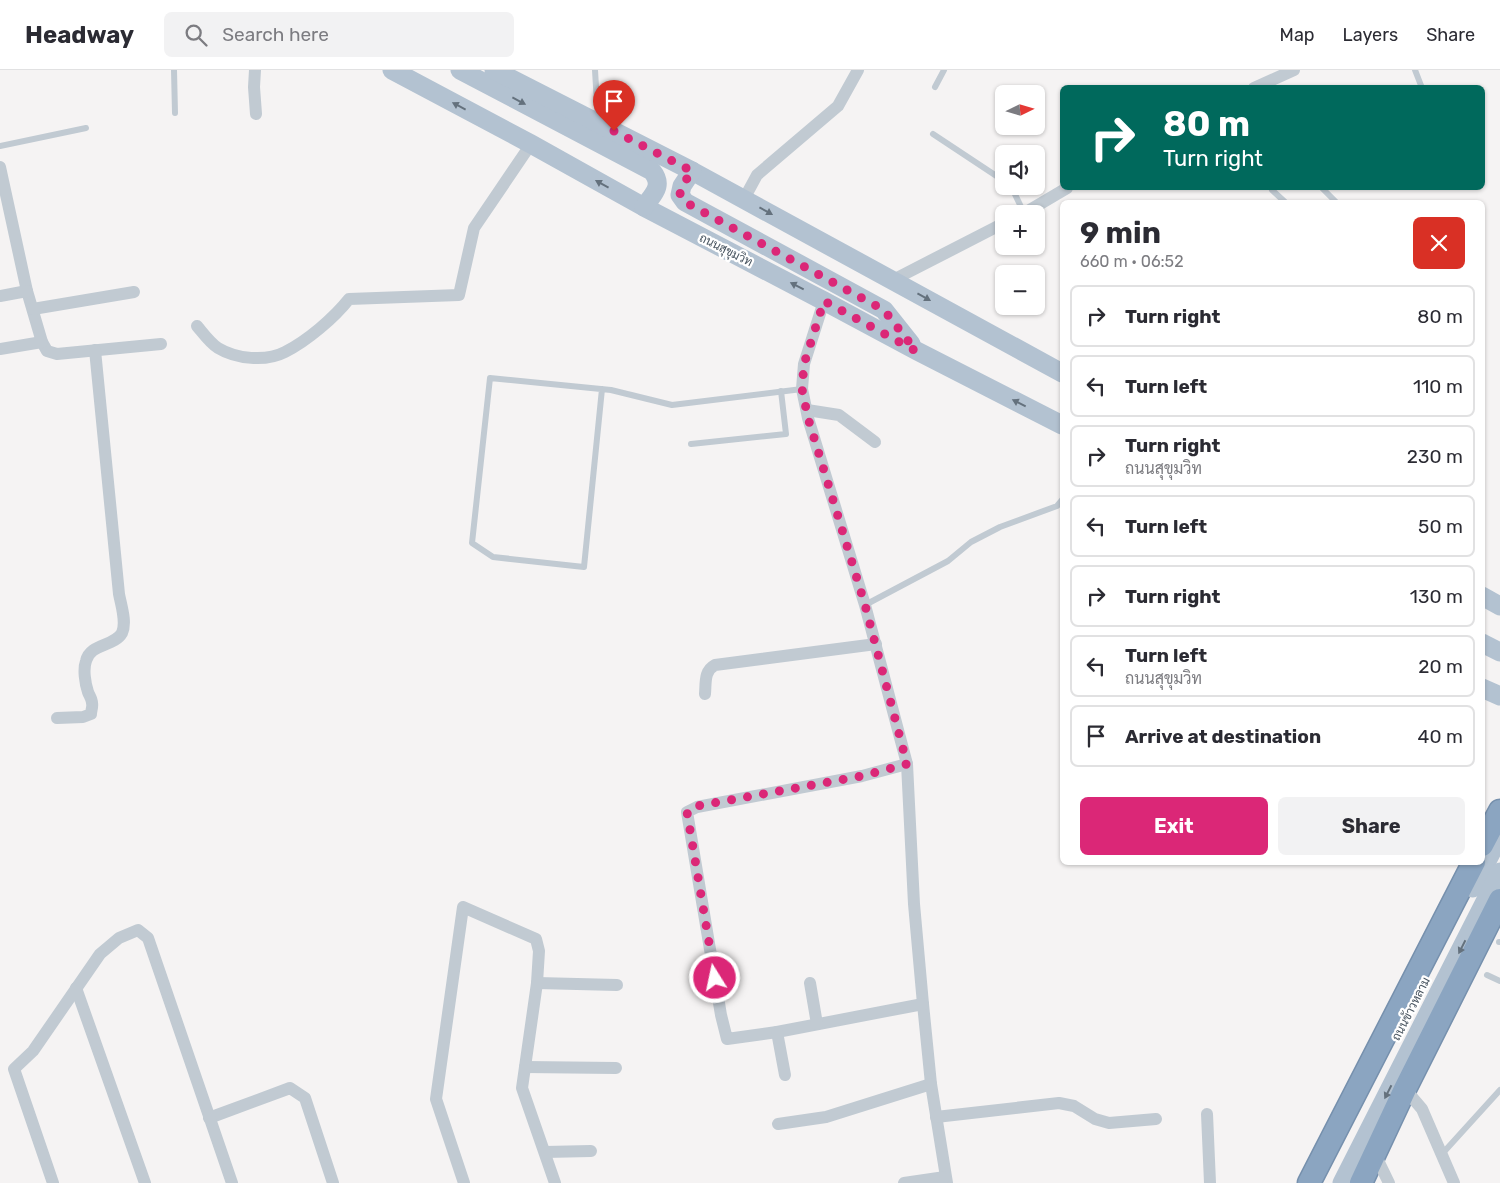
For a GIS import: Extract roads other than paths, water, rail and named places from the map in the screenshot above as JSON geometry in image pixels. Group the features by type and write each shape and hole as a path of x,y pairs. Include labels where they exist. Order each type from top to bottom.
{"highway":[{"path":"1485,839 1500,811"},
{"path":"1309,1183 1472,865"},
{"path":"1361,1183 1405,1089 1500,900"}],"main road":[{"name":"ถนนสุขุมวิท","path":"392,70 531,144 644,208 1060,425"},
{"path":"460,70 652,172 658,178 658,186 644,208"},
{"path":"494,70 692,171 1060,372"},
{"path":"692,171 682,186 680,194 685,202 884,310 916,351"},
{"path":"1485,598 1500,606"},
{"path":"1485,644 1500,652"},
{"path":"1485,689 1500,696"},
{"name":"ถนนข้าวหลาม","path":"1321,1183 1500,836"},
{"name":"ถนนข้าวหลาม","path":"1342,1183 1500,872"}],"street":[{"path":"255,70 256,114"},
{"path":"744,199 757,175 838,106 858,70"},
{"path":"1261,85 1294,70"},
{"path":"196,326 217,348 237,356 271,356 284,352 308,336 340,311 349,299 459,295 474,228 531,144"},
{"path":"0,167 6,230 33,309 42,342 47,351 58,354 161,344"},
{"path":"1038,205 1064,190"},
{"path":"893,280 995,229"},
{"path":"0,296 27,291"},
{"path":"33,309 134,292"},
{"path":"824,301 804,364 802,389 806,410 876,644 907,764 914,904 923,1004 931,1084 946,1180 904,1182"},
{"path":"0,350 42,342"},
{"path":"58,718 83,717 91,714 92,703 87,689 85,661 95,648 115,639 122,633 124,623 119,594 95,350"},
{"path":"806,410 839,415 875,442"},
{"path":"705,694 706,673 715,665 876,644"},
{"path":"907,764 862,776 697,806 687,812 727,1039 777,1032 923,1004"},
{"path":"464,1183 436,1099 463,907 536,939 539,951 538,983 522,1088 555,1183"},
{"path":"53,1183 14,1069 33,1051 100,954 119,938 138,930 148,938 232,1183"},
{"path":"538,983 617,985"},
{"path":"810,983 817,1024"},
{"path":"76,988 145,1183"},
{"path":"777,1032 785,1075"},
{"path":"525,1067 616,1068"},
{"path":"778,1124 826,1117 931,1084"},
{"path":"209,1118 290,1088 305,1098 333,1183"},
{"path":"1405,1089 1422,1109 1454,1183"},
{"path":"936,1117 1059,1103 1074,1106 1095,1119 1108,1123 1156,1119"},
{"path":"1207,1114 1210,1183"},
{"path":"545,1152 591,1151"},
{"path":"1375,1154 1389,1183"}],"lane":[{"path":"174,70 175,113"},
{"path":"595,70 599,123"},
{"path":"935,87 944,70"},
{"path":"1415,70 1421,85"},
{"path":"0,146 86,128"},
{"path":"932,134 995,175"},
{"path":"1272,190 1283,200"},
{"path":"1324,190 1334,200"},
{"path":"602,389 584,567 494,557 472,543 490,378 602,389 672,404 802,389"},
{"path":"691,444 786,434 781,391"},
{"path":"865,605 948,561 971,542 1000,527 1057,506 1060,502"},
{"path":"1487,975 1500,981"},
{"path":"1442,1154 1500,1090"}]}
